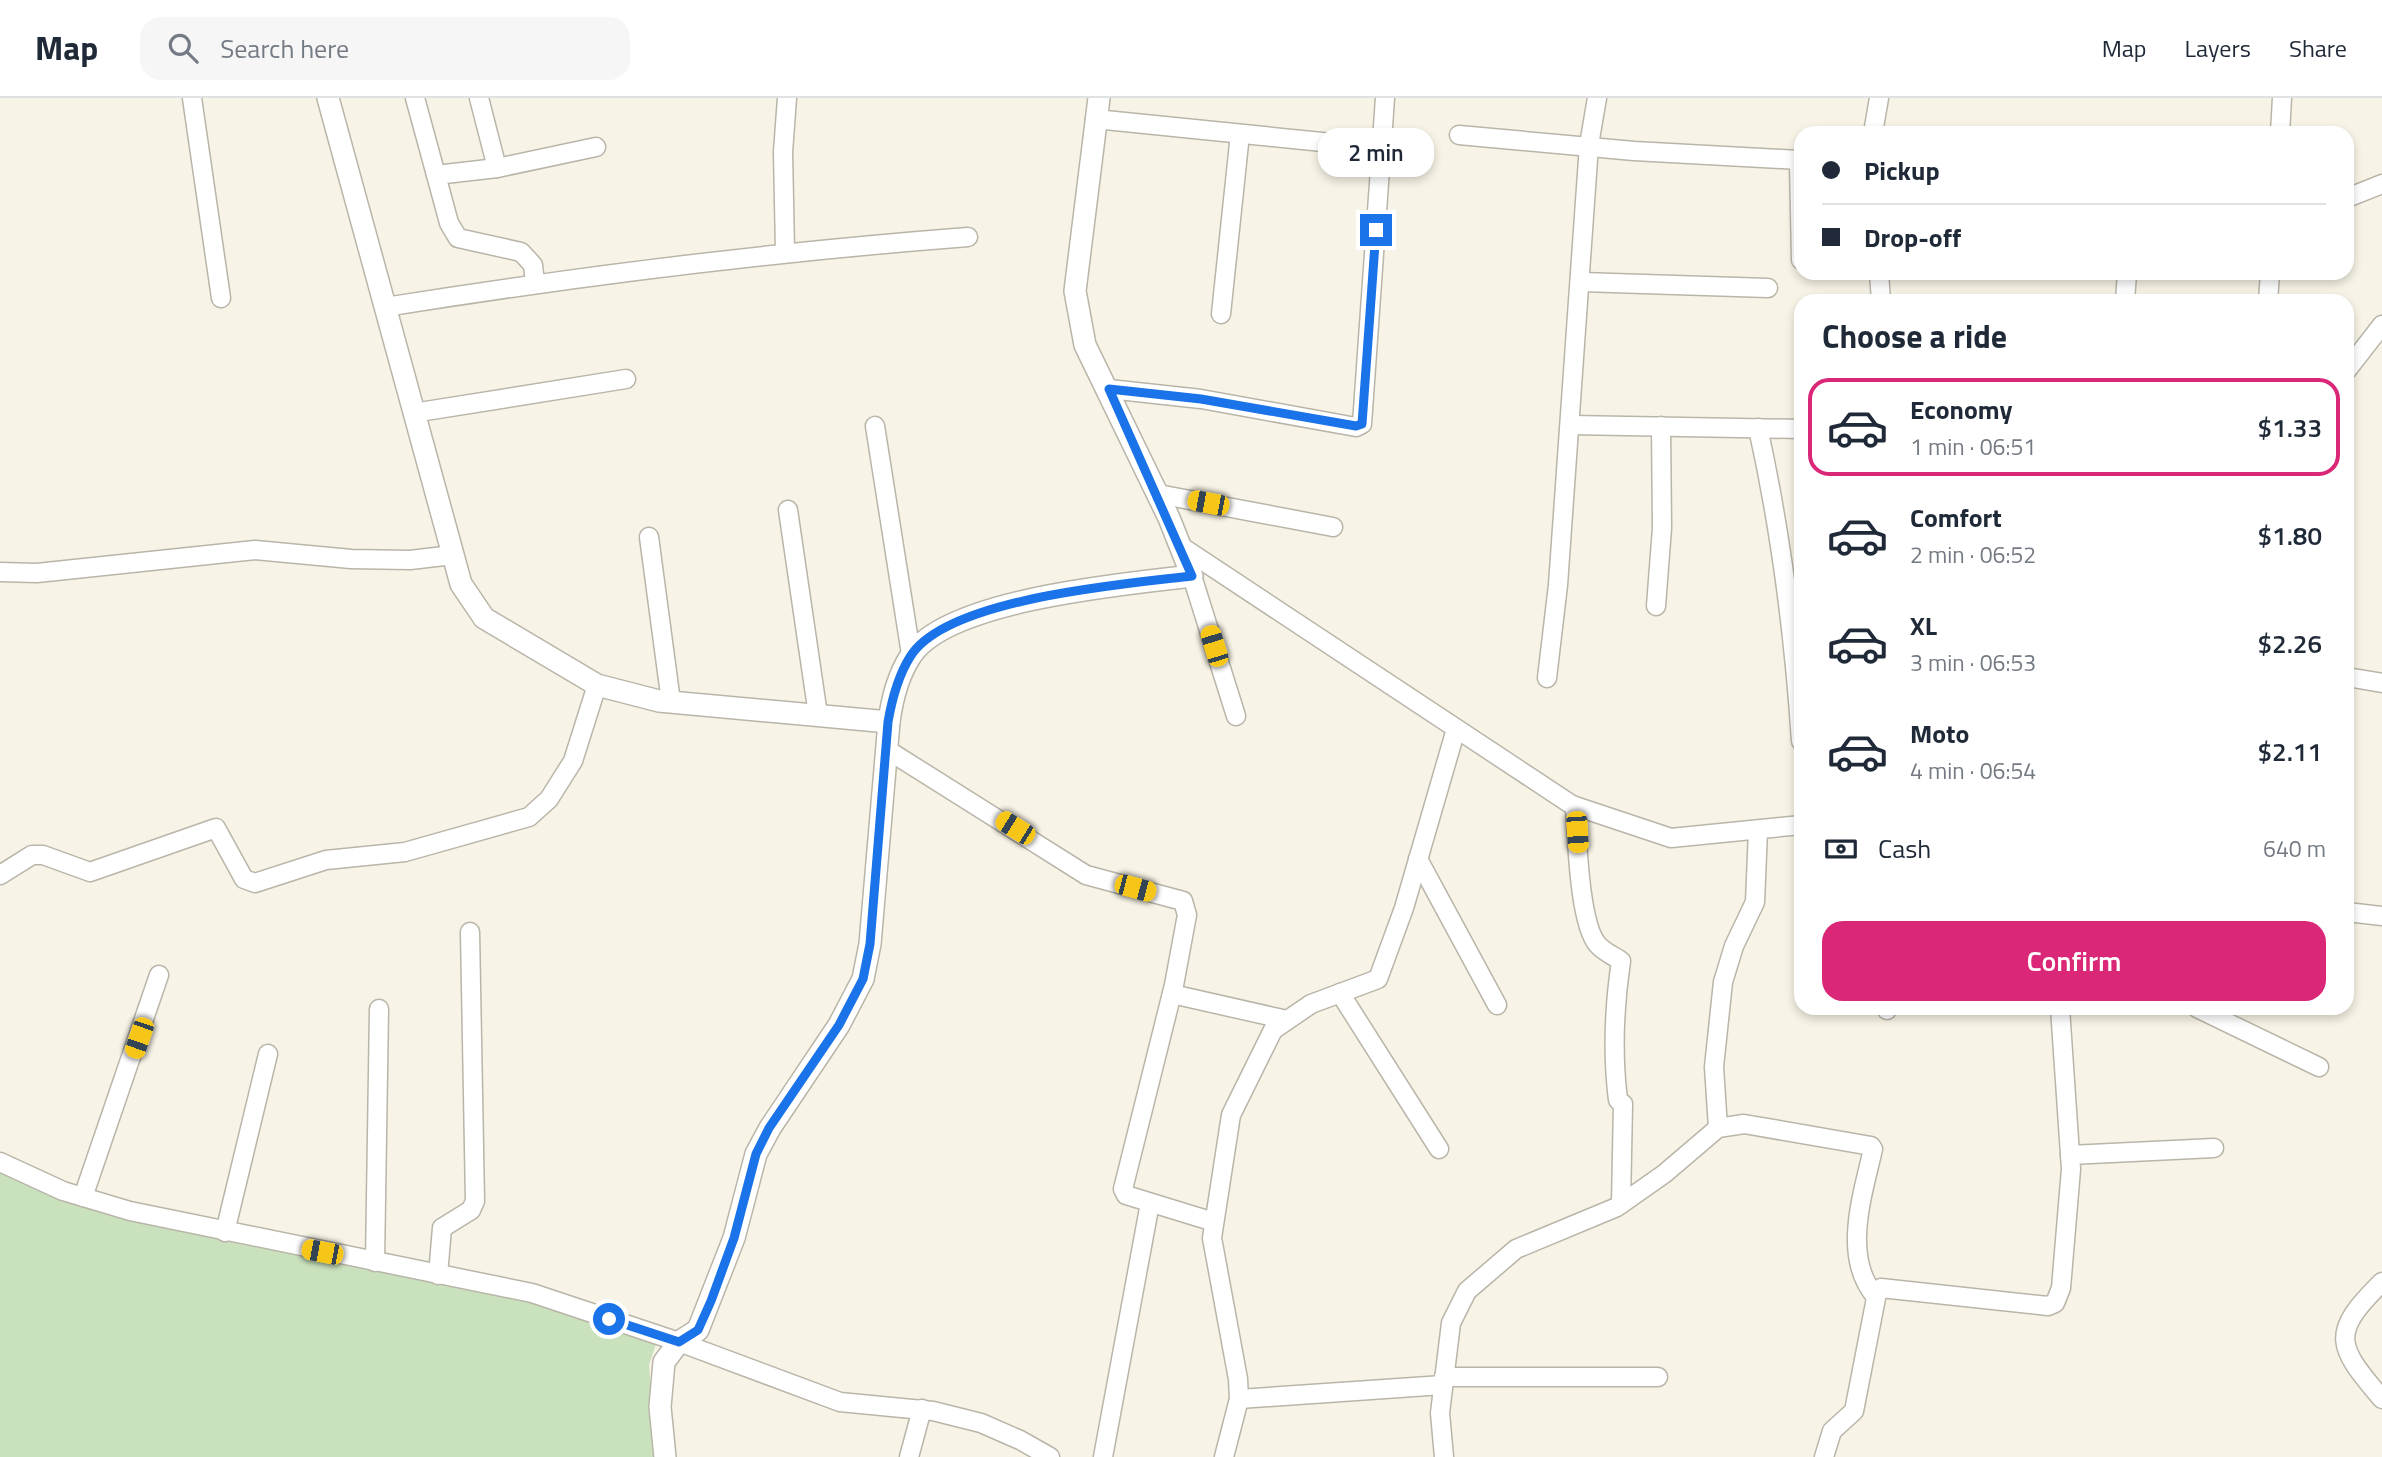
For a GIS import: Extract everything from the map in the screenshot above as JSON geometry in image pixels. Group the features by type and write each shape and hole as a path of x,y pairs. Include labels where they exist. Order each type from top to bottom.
{"street":[{"path":"192,98 221,298"},
{"path":"328,98 461,584 484,618 597,685 671,702 888,722"},
{"path":"415,98 449,223 458,238 522,252 533,265 535,283"},
{"path":"479,98 497,169"},
{"path":"785,251 783,152 787,98"},
{"path":"1099,98 1075,291 1085,345 1109,389 1182,547 1236,716"},
{"path":"1109,389 1201,399 1356,426 1362,424 1385,98"},
{"path":"1547,678 1571,425 1589,145 1597,98"},
{"path":"1874,126 1879,98"},
{"path":"2281,126 2283,98"},
{"path":"1095,119 1382,148"},
{"path":"1221,314 1240,134"},
{"path":"1459,135 1634,151 1794,160"},
{"path":"436,175 497,169 596,147"},
{"path":"2354,195 2382,184"},
{"path":"385,307 535,283 785,251 968,237"},
{"path":"1581,282 1768,288"},
{"path":"2354,361 2382,325"},
{"path":"413,412 626,379"},
{"path":"1571,425 1794,429"},
{"path":"875,426 911,654"},
{"path":"1656,606 1662,528 1661,426"},
{"path":"1758,428 1786,575 1794,635"},
{"path":"1158,494 1333,527"},
{"path":"788,510 817,715"},
{"path":"649,537 671,702"},
{"path":"1182,547 1575,806 1671,838 1794,826"},
{"path":"0,572 37,573 234,551 410,560 453,555"},
{"path":"665,1457 660,1407 664,1362 679,1342 698,1330 734,1238 756,1154 769,1128 839,1025 863,979 870,944 888,722 893,695 911,654 941,630 984,610 1030,600 1192,576"},
{"path":"2354,678 2382,684"},
{"path":"0,876 32,855 43,855 90,872 216,828 244,879 254,883 326,860 405,852 529,817 549,799 573,761 597,685"},
{"path":"1224,1457 1239,1399 1238,1378 1212,1238 1231,1115 1273,1030 1311,1004 1378,979 1418,859 1456,729"},
{"path":"886,749 1086,875 1183,901 1187,915 1172,995 1123,1189 1126,1195 1214,1222"},
{"path":"1575,806 1581,883 1591,934 1599,946 1621,961 1613,1015 1614,1071 1618,1100 1623,1104 1621,1204"},
{"path":"1718,1128 1714,1067 1723,982 1734,946 1755,902 1758,831"},
{"path":"1418,859 1497,1005"},
{"path":"2354,913 2382,916"},
{"path":"438,1275 442,1228 471,1210 475,1201 470,932"},
{"path":"83,1197 159,975"},
{"path":"1340,993 1439,1149"},
{"path":"1172,995 1287,1020"},
{"path":"374,1262 379,1009"},
{"path":"1824,1457 1832,1431 1854,1411 1876,1297 1881,1287 2048,1306 2055,1303 2061,1288 2070,1155 2060,1015"},
{"path":"2211,1015 2319,1067"},
{"path":"225,1232 268,1054"},
{"path":"1444,1457 1440,1413 1451,1323 1467,1291 1516,1249 1621,1204 1664,1174 1718,1128 1744,1124 1871,1146 1873,1149 1856,1223 1869,1289 1876,1297"},
{"path":"2070,1155 2214,1149"},
{"path":"0,1162 83,1197 130,1212 532,1293 679,1342 839,1402 922,1409 981,1423 1050,1457"},
{"path":"1103,1457 1150,1203"},
{"path":"2382,1282 2364,1300 2345,1327 2345,1346 2350,1362 2382,1399"},
{"path":"1239,1399 1444,1381 1658,1377"},
{"path":"909,1457 922,1409"}],"green space":[{"path":"0,1170 79,1205 239,1244 516,1297 656,1344 649,1365 656,1457 0,1457"}],"route":[{"path":"609,1319 679,1342 698,1330 734,1238 756,1154 769,1128 839,1025 863,979 870,944 888,722 893,695 911,654 941,630 984,610 1030,600 1192,576 1182,547 1109,389 1201,399 1356,426 1362,424 1376,230"}]}
